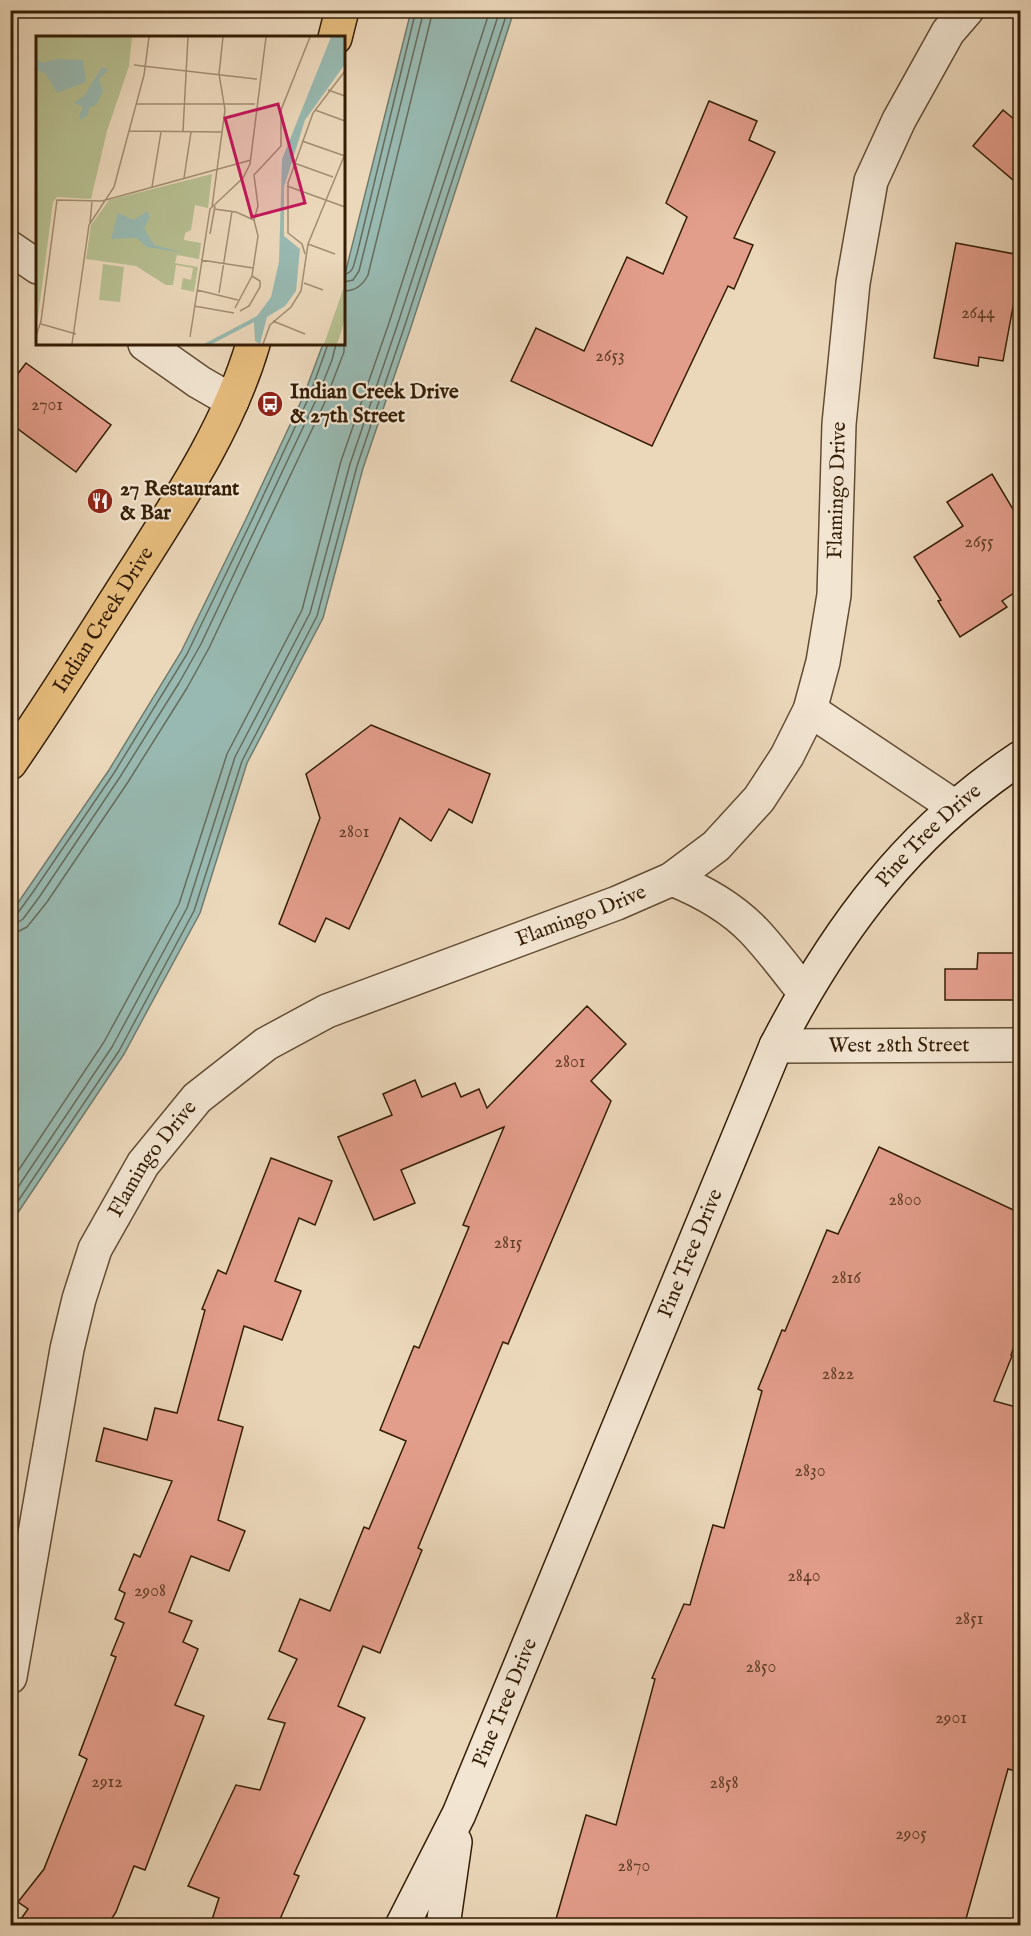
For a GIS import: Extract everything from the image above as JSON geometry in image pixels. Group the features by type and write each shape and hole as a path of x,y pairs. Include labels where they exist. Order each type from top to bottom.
{"main road":[{"path":"336,36 342,10"},
{"name":"Indian Creek Drive","path":"10,763 164,524 211,444 232,401 253,345"}],"street":[{"name":"Flamingo Drive","path":"10,1677 67,1349 79,1299 95,1250 120,1203 143,1164 197,1098 266,1044 327,1011 616,903 672,879 716,846 759,799 787,756 810,710 823,662 834,595 839,424 853,283 871,181 899,120 948,32 967,10"},
{"path":"10,248 36,266"},
{"path":"146,345 199,382 232,401"},
{"path":"810,710 955,807"},
{"name":"Pine Tree Drive","path":"402,1926 459,1814 776,1046 804,992 840,935 889,873 955,807 1020,758"},
{"path":"672,879 701,891 754,930 804,992"},
{"name":"West 28th Street","path":"776,1046 1020,1044"},
{"name":"Pine Tree Drive","path":"443,1926 459,1814"}],"water":[{"path":"411,11 514,11 363,468 323,618 247,763 200,913 124,1054 11,1223 11,913 109,770 181,652 304,395 323,345 345,345 345,274"}],"building":[{"path":"709,101 757,121 749,140 775,152 734,238 753,245 734,289 728,286 652,446 511,381 536,328 584,351 627,257 663,274 687,217 666,203"},
{"path":"1003,110 1020,124 1020,186 973,146"},
{"path":"956,243 1020,255 1020,269 1003,361 979,357 978,366 934,358"},
{"path":"26,363 111,425 76,472 10,423 10,384"},
{"path":"992,474 1020,521 1020,589 1002,601 1007,607 960,637 938,601 941,600 914,557 963,526 947,502"},
{"path":"371,725 490,774 472,823 449,809 431,841 400,818 349,929 326,918 315,942 279,924 320,818 306,774"},
{"path":"978,953 1020,953 1020,1000 945,1000 945,969 977,969"},
{"path":"587,1006 626,1044 591,1081 611,1101 508,1344 503,1342 418,1548 422,1550 380,1653 363,1646 338,1706 365,1718 294,1874 299,1876 277,1926 210,1926 219,1898 188,1886 236,1785 260,1790 285,1723 268,1719 297,1659 279,1651 300,1599 330,1611 364,1527 369,1529 406,1441 380,1430 414,1346 419,1348 469,1227 463,1225 504,1127 401,1170 415,1203 374,1220 338,1137 392,1115 383,1094 415,1080 422,1097 455,1083 461,1097 479,1089 487,1108"},
{"path":"879,1147 1020,1213 1020,1329 994,1401 1020,1408 1020,1772 1008,1769 964,1926 554,1926 586,1815 616,1825 655,1679 652,1678 684,1604 690,1605 713,1525 724,1528 762,1391 758,1389 782,1330 785,1331 827,1230 838,1234"},
{"path":"271,1158 332,1181 315,1225 299,1218 275,1281 301,1291 282,1340 244,1326 218,1420 243,1427 218,1520 245,1531 229,1571 191,1556 169,1612 192,1621 183,1642 198,1649 175,1705 204,1716 145,1870 134,1866 116,1912 107,1926 16,1926 28,1909 18,1902 44,1869 87,1759 79,1755 116,1657 111,1655 124,1623 115,1619 125,1593 119,1590 134,1554 140,1557 172,1481 96,1461 104,1428 147,1440 155,1408 177,1413 205,1310 202,1309 218,1270 226,1274"}],"place":[{"name":"Indian Creek Drive & 27th Street","path":"270,404"},
{"name":"27 Restaurant & Bar","path":"100,501"}]}
